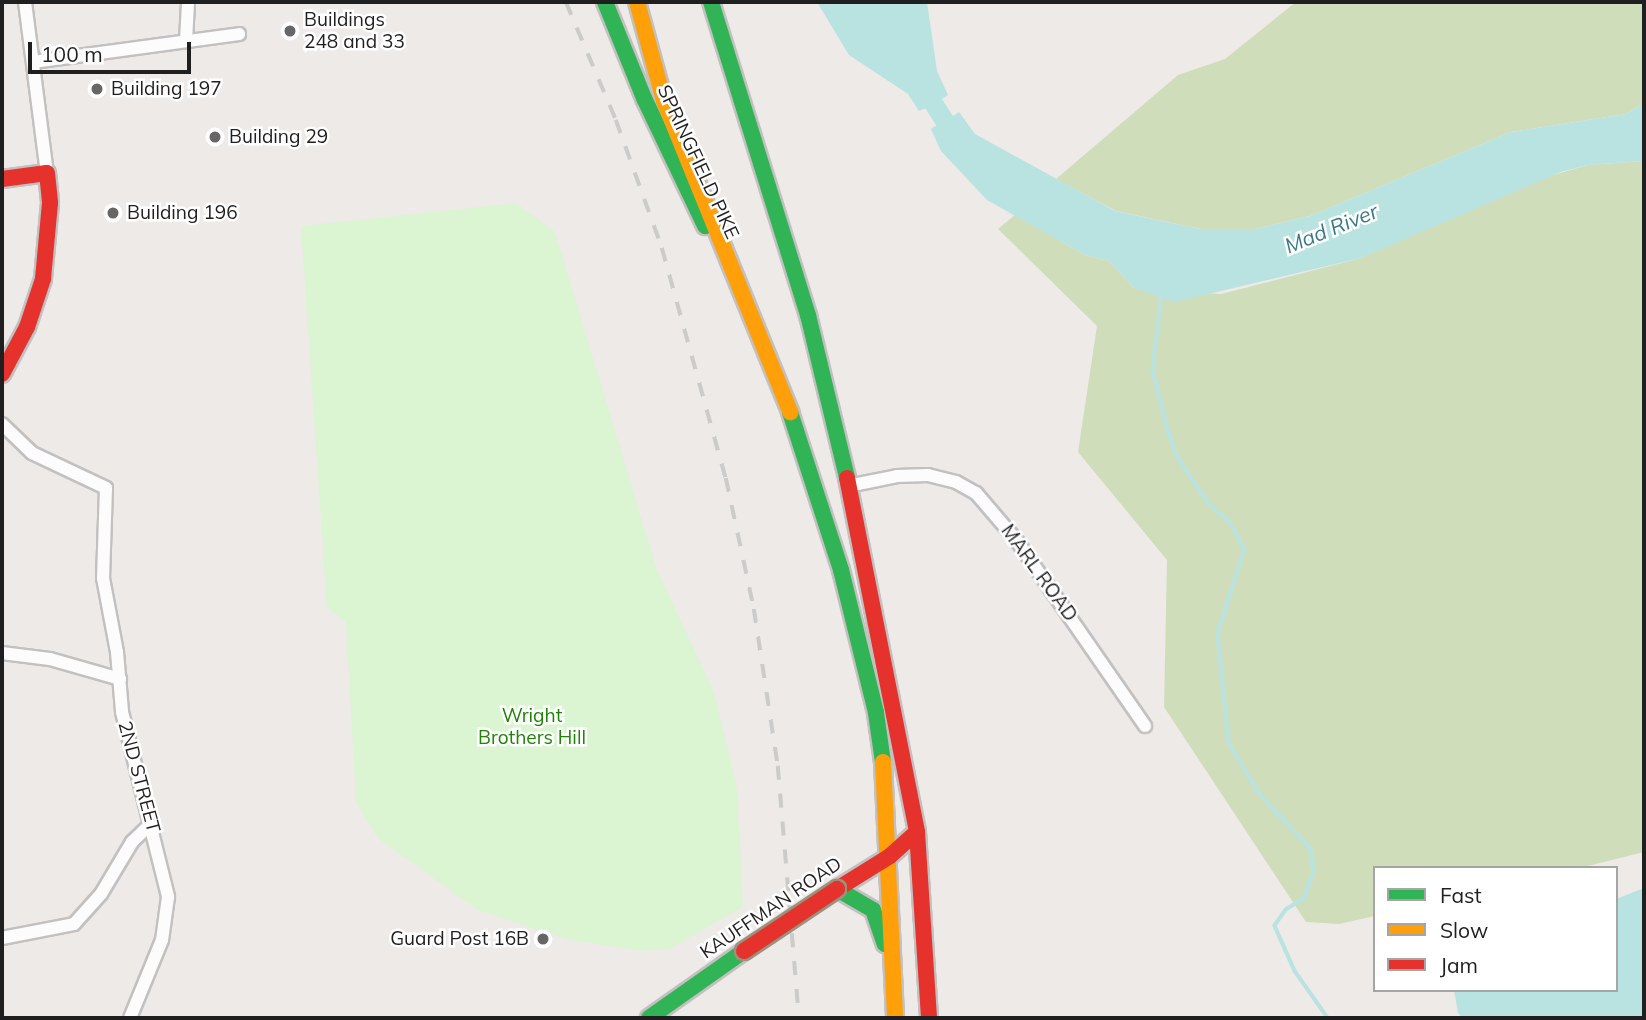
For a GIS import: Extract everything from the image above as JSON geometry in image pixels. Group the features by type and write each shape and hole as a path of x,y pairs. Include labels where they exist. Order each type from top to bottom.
{"main road":[{"name":"SPRINGFIELD PIKE","path":"606,2 683,184 760,338"},
{"path":"637,2 664,101 815,482 853,617 876,713 890,856 895,1018"},
{"path":"700,2 797,281"},
{"path":"711,2 797,281 848,486 917,832 929,1018"},
{"path":"2,179 47,173 50,223 43,279 27,327 2,374"},
{"name":"KAUFFMAN ROAD","path":"649,1018 744,951 890,856 917,832"},
{"path":"837,889 867,905 883,928 887,1018"}],"street":[{"path":"25,2 47,173"},
{"path":"186,41 188,2"},
{"path":"33,62 239,34"},
{"name":"2ND STREET","path":"2,424 32,453 106,488 103,578 120,679 123,721 167,887 166,919 131,1018"},
{"name":"MARL ROAD","path":"848,486 897,476 947,479 976,494 992,509 1145,726"},
{"path":"2,653 50,659 120,679"},
{"path":"2,938 74,924 101,894 132,842 152,823"}],"green space":[{"path":"1296,2 1644,2 1644,103 1626,114 1511,132 1310,216 1255,229 1200,229 1116,211 1056,179 1178,75 1225,59"},
{"path":"1644,161 1644,852 1588,866 1373,866 1373,916 1339,924 1306,922 1164,707 1167,560 1078,452 1097,326 998,229 1015,215 1085,255 1109,261 1134,288 1221,294 1361,258 1529,182 1588,165"},
{"name":"Wright Brothers Hill","path":"516,203 555,232 657,570 714,692 737,788 743,907 669,949 644,951 570,940 476,909 378,838 356,802 346,622 327,607 301,226"}],"water":[{"path":"817,2 927,2 937,71 948,95 942,99 932,88 937,102 931,105 921,95 926,108 919,111 908,94 849,55"},
{"path":"1644,103 1644,161 1588,165 1561,172 1361,258 1174,302 1134,288 1109,261 1085,255 987,200 941,151 931,129 937,125 946,135 942,123 948,119 957,128 953,116 959,112 975,134 1115,211 1200,229 1255,229 1310,216 1511,132 1626,114"},
{"path":"1644,888 1644,1018 1462,1018 1458,1013 1454,992 1618,992 1618,898"}],"waterway":[{"name":"Mad River","path":"920,83 959,143"},
{"path":"1162,294 1153,371 1169,433 1178,458 1209,504 1230,522 1245,549 1218,634 1229,743 1259,793 1311,849 1314,872 1305,898 1286,910 1275,926 1295,971 1328,1018"}],"railway":[{"path":"566,2 616,120 662,248 726,478 754,609 778,766 799,1018"}],"traffic: fast":[{"path":"605,2 644,98 705,226"},
{"path":"711,2 808,315 847,478"},
{"path":"790,412 841,570 876,713 883,762"},
{"path":"837,889 873,910 885,944"},
{"path":"649,1018 744,951"}],"traffic: slow":[{"path":"637,2 664,101 790,412"},
{"path":"883,762 895,1018"}],"traffic: jam":[{"path":"2,179 47,173 50,203 43,279 27,327 2,374"},
{"path":"847,478 917,832 929,1018"},
{"path":"837,889 890,856 917,832"},
{"path":"744,951 837,889"}],"place":[{"name":"Buildings 248 and 33","path":"290,31"},
{"name":"Building 197","path":"97,89"},
{"name":"Building 29","path":"215,137"},
{"name":"Building 196","path":"113,213"},
{"name":"Guard Post 16B","path":"543,939"}]}
